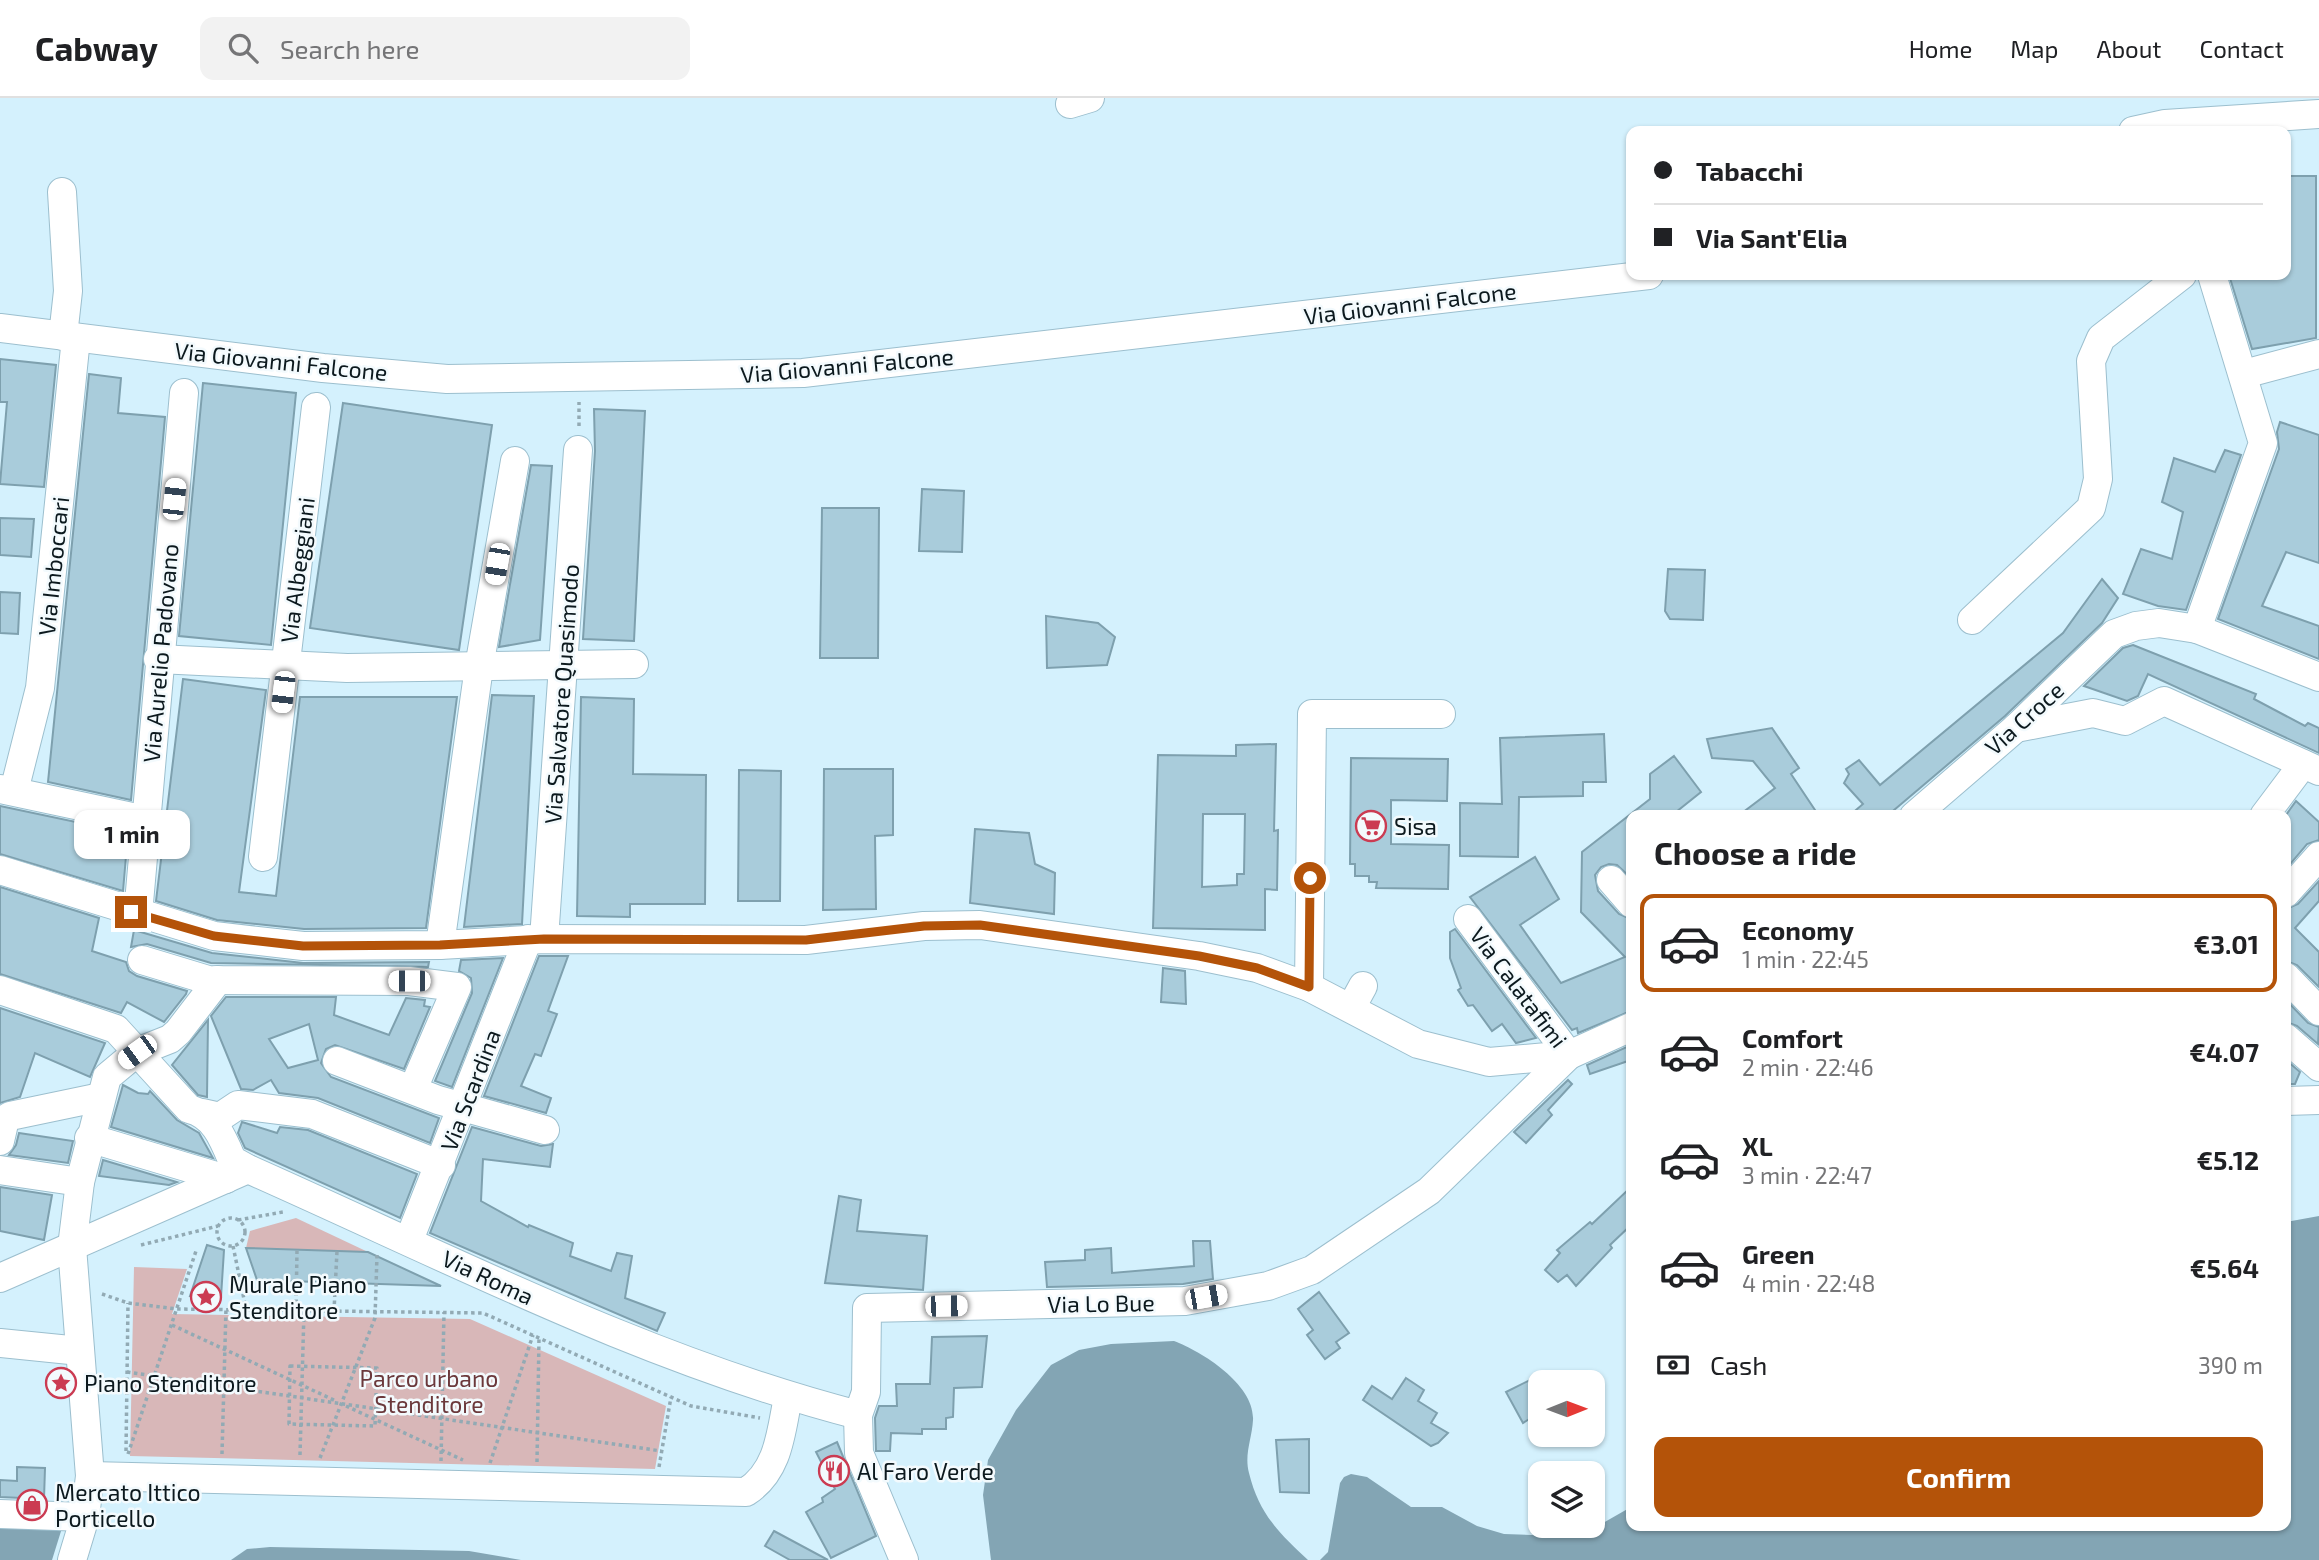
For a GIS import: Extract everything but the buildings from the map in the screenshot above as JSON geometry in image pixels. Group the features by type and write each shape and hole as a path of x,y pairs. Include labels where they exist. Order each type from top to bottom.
{"street":[{"path":"2174,126 2248,108 2319,114"},
{"name":"Via Imboccari","path":"7,790 40,688 70,337 62,192"},
{"name":"Via Giovanni Falcone","path":"0,328 447,379 579,379 803,373 1626,278"},
{"path":"1972,620 2091,508 2098,479 2091,361 2094,349 2101,338 2176,280"},
{"path":"2214,280 2263,443 2197,629 2319,677"},
{"path":"2244,374 2319,354"},
{"name":"Via Aurelio Padovano","path":"138,914 158,659 184,393"},
{"name":"Via Albeggiani","path":"263,857 316,407"},
{"name":"Via Salvatore Quasimodo","path":"536,939 564,665 578,450"},
{"path":"440,945 479,667 515,461"},
{"name":"Via Croce","path":"1921,810 2015,728 2114,634 2136,626 2159,623 2197,629"},
{"path":"158,659 286,665 479,667 634,664"},
{"path":"2015,728 2094,713 2125,721 2164,701 2311,768 2270,810"},
{"path":"1309,987 1312,714 1441,714"},
{"path":"7,790 146,820"},
{"path":"2291,887 2319,856"},
{"path":"0,870 214,936 303,946 440,945 536,939 806,940 924,926 980,925 1199,956 1257,968 1309,987 1357,997 1418,1044 1489,1062 1570,1055 1626,1029"},
{"path":"1611,880 1626,897"},
{"name":"Via Calatafimi","path":"1468,919 1570,1055"},
{"name":"Via Scardina","path":"409,1240 536,939"},
{"path":"142,960 208,980 409,981 457,987 413,1089"},
{"path":"72,1560 85,1517 90,1476 72,1247 80,1182 89,1138 107,1077 137,1052 170,1039 218,980"},
{"path":"2291,982 2319,1011"},
{"name":"Via Roma","path":"0,990 116,1029 158,1078 189,1109 202,1113 222,1135 237,1174 409,1240 561,1311 667,1355 785,1409 858,1415"},
{"path":"2291,1042 2318,1063"},
{"name":"Via Lo Bue","path":"858,1415 866,1392 867,1308 1185,1301 1268,1286 1312,1270 1429,1191 1570,1055"},
{"path":"337,1061 438,1100 545,1130"},
{"path":"0,1141 5,1119 10,1116 101,1097"},
{"path":"2291,1101 2319,1100"},
{"path":"202,1113 220,1117 238,1105 312,1114 441,1165"},
{"path":"89,1138 237,1174"},
{"path":"0,1170 80,1182"},
{"path":"0,1278 237,1174"},
{"path":"0,1343 80,1351"},
{"path":"90,1476 746,1492 758,1484 769,1471 777,1451 785,1409"},
{"path":"858,1415 859,1453 904,1560"},
{"path":"0,1514 85,1517"}],"path":[{"path":"578,450 579,379"},
{"path":"129,1248 218,1226 229,1218 242,1223 244,1236 233,1246"},
{"path":"218,1226 219,1239 233,1246"},
{"path":"233,1246 246,1310"},
{"path":"296,1310 298,1250"},
{"path":"128,1303 125,1461 156,1376 196,1251"},
{"path":"334,1311 337,1251"},
{"path":"316,1466 356,1367 375,1311 377,1256"},
{"path":"97,1289 112,1300 177,1309 483,1313 691,1406 785,1409"},
{"path":"222,1464 226,1309"},
{"path":"300,1466 304,1311"},
{"path":"440,1484 444,1312"},
{"path":"172,1325 464,1460"},
{"path":"488,1471 533,1335"},
{"path":"536,1472 539,1338"},
{"path":"290,1366 356,1367 377,1368 376,1426 289,1424 290,1366"},
{"path":"127,1371 661,1451"},
{"path":"657,1475 671,1397"}],"green space":[{"path":"296,1218 368,1252 246,1248 250,1231"},
{"name":"Parco urbano Stenditore","path":"134,1267 187,1269 172,1314 470,1319 666,1406 655,1469 130,1456"}],"water":[{"path":"2319,1216 2319,1560 1320,1560 1328,1552 1340,1483 1344,1477 1351,1474 1367,1477 1411,1507 1442,1507 1477,1526 1504,1534 1528,1535 1528,1538 1605,1538 1605,1522 1626,1510 1626,1531 2291,1531 2291,1221"},
{"path":"1174,1341 1212,1362 1246,1394 1253,1420 1247,1459 1253,1487 1271,1522 1308,1560 991,1560 983,1495 988,1460 1016,1410 1051,1365 1079,1350 1111,1344"},
{"path":"0,1527 62,1528 52,1560 0,1560"},
{"path":"270,1547 469,1551 521,1560 231,1560 247,1549"}],"place":[{"name":"Sisa","path":"1371,826"},
{"name":"Murale Piano Stenditore","path":"206,1297"},
{"name":"Piano Stenditore","path":"61,1383"},
{"name":"Al Faro Verde","path":"834,1471"},
{"name":"Mercato Ittico Porticello","path":"32,1505"}],"route":[{"path":"131,912 214,936 303,946 440,945 544,939 806,940 924,926 980,925 1199,956 1257,968 1309,987 1310,878"}]}
